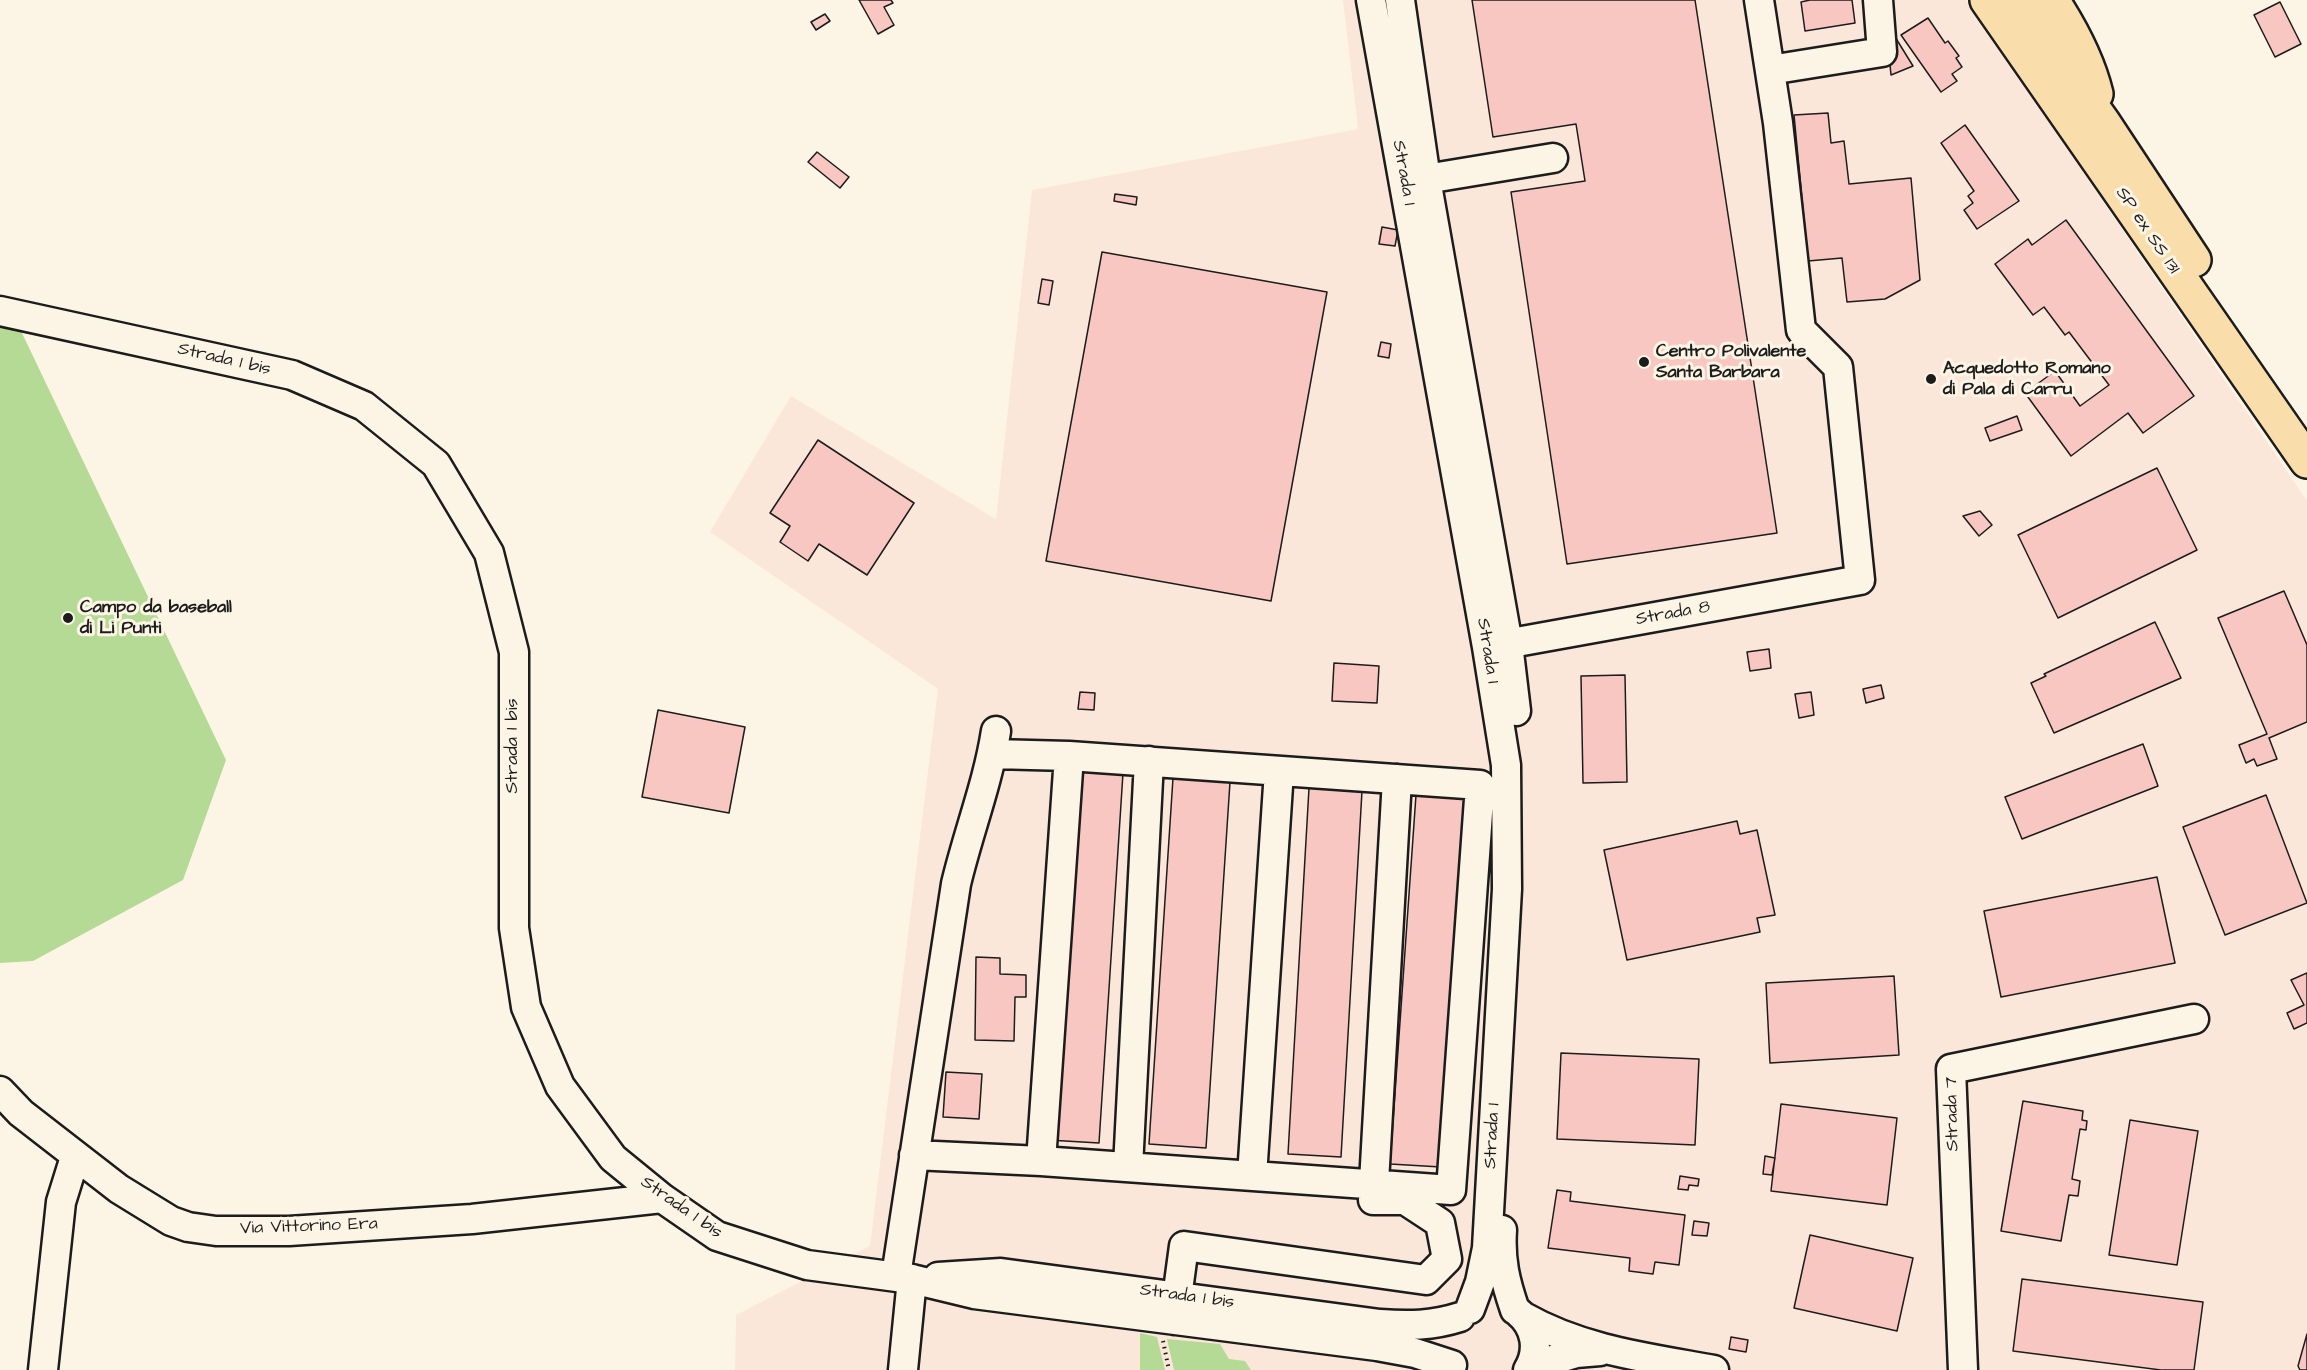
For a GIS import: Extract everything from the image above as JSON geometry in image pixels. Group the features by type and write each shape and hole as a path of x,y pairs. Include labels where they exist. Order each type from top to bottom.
{"main road":[{"name":"SP ex SS 131","path":"1987,0 2307,461"},
{"name":"SP ex SS 131","path":"2016,0 2103,122 2250,346 2307,428"},
{"path":"2052,0 2066,22 2092,78 2103,122"}],"street":[{"name":"Strada 1","path":"1371,0 1522,762 1522,892 1500,1254 1507,1287 1520,1313 1529,1324 1535,1341 1534,1359 1529,1369"},
{"name":"Strada 1","path":"1400,0 1498,645 1506,765 1507,889 1487,1248 1480,1282 1465,1313 1452,1329 1448,1343 1454,1367"},
{"path":"1759,0 1770,70 1882,52 1878,0"},
{"name":"Strada 8","path":"1498,645 1860,580 1838,367 1801,330 1770,70"},
{"path":"1426,179 1553,158"},
{"name":"Strada 1 bis","path":"0,311 292,375 364,406 436,464 489,553 513,652 513,928 526,1007 560,1086 613,1158 662,1198 717,1236 807,1265 904,1277 1001,1273 1415,1353 1454,1367"},
{"path":"903,1370 904,1277 915,1155 956,884 994,743 1070,756 1480,785 1451,1190 1041,1161 915,1155"},
{"path":"1041,1161 1070,756"},
{"path":"1128,1167 1149,761"},
{"path":"1252,1176 1280,771"},
{"path":"1175,1308 1184,1246 1426,1280 1447,1259 1440,1223 1405,1200 1373,1200 1397,779"},
{"name":"Strada 7","path":"1963,1370 1951,1069 2194,1019"},
{"name":"Via Vittorino Era","path":"0,1091 21,1113 119,1189 171,1221 188,1227 216,1231 289,1231 472,1219 662,1198"},
{"path":"44,1370 61,1202 75,1157"},
{"name":"Strada 1 bis","path":"1175,1308 1414,1326 1440,1323 1488,1303 1507,1305 1566,1337 1608,1351"},
{"path":"1529,1369 1576,1353 1608,1351 1714,1370"}],"shaded area":[{"path":"1343,0 1966,0 2307,501 2307,1370 735,1370 736,1315 870,1246 938,689 710,532 791,396 996,519 1032,190 1358,129"}],"green space":[{"name":"Campo da baseball di Li Punti","path":"0,327 21,331 226,760 183,880 33,961 0,963"},
{"path":"1140,1333 1157,1337 1165,1370 1140,1370"},
{"path":"1167,1339 1220,1344 1229,1359 1245,1361 1251,1370 1174,1370"}],"building":[{"path":"859,0 891,0 893,3 884,7 894,25 878,34"},
{"name":"Centro Polivalente Santa Barbara","path":"1472,0 1695,0 1777,533 1567,564 1511,192 1585,181 1576,124 1493,137"},
{"path":"1852,0 1855,23 1805,31 1801,2"},
{"path":"2280,2 2301,44 2275,57 2254,15"},
{"path":"825,14 830,21 816,30 811,22"},
{"path":"1928,18 1945,43 1948,41 1959,56 1956,58 1962,67 1952,74 1957,81 1941,92 1901,35"},
{"path":"1892,32 1913,66 1891,75 1887,35"},
{"path":"1828,113 1831,143 1844,141 1849,184 1911,178 1920,280 1885,299 1847,302 1842,258 1808,261 1794,115"},
{"path":"1965,125 2019,201 1977,229 1964,210 1973,203 1968,196 1974,191 1941,143"},
{"path":"817,152 849,177 840,188 808,162"},
{"path":"1115,194 1137,197 1136,205 1114,201"},
{"path":"2066,220 2194,396 2143,433 2128,413 2071,456 2025,393 2055,371 2080,406 2109,385 2069,332 2065,335 2044,307 2033,315 1995,264 2028,239 2032,245"},
{"path":"1382,227 1398,230 1395,246 1379,244"},
{"path":"1102,252 1327,292 1271,601 1046,561"},
{"path":"1042,279 1053,281 1049,305 1038,303"},
{"path":"1381,342 1391,344 1389,358 1378,356"},
{"path":"2017,416 2022,430 1990,441 1985,428"},
{"path":"818,440 914,503 867,575 819,544 808,561 780,542 790,526 770,513"},
{"path":"2157,468 2197,550 2058,618 2018,535"},
{"path":"1980,511 1992,525 1979,536 1963,516"},
{"path":"2284,591 2307,645 2307,722 2269,738 2277,759 2257,766 2254,759 2246,763 2239,745 2267,734 2218,618"},
{"path":"2155,622 2181,678 2054,733 2031,683 2046,676 2044,674"},
{"path":"1769,649 1771,668 1750,671 1747,652"},
{"path":"1334,663 1379,666 1377,703 1332,701"},
{"path":"1625,675 1627,782 1583,783 1581,676"},
{"path":"1881,685 1884,698 1866,703 1863,689"},
{"path":"1080,692 1095,693 1094,710 1078,709"},
{"path":"1811,692 1814,715 1799,718 1795,694"},
{"path":"658,710 745,727 729,813 642,797"},
{"path":"2143,744 2158,786 2022,839 2005,797"},
{"path":"1073,769 1123,773 1099,1143 1048,1140"},
{"path":"1173,778 1230,782 1206,1148 1149,1144"},
{"path":"1309,788 1362,791 1341,1157 1288,1154"},
{"path":"1416,795 1466,798 1441,1167 1390,1164"},
{"path":"2266,795 2307,903 2225,935 2183,827"},
{"path":"1737,821 1740,834 1757,830 1775,915 1757,918 1760,932 1627,960 1604,850"},
{"path":"2157,877 2175,963 2001,997 1984,911"},
{"path":"976,957 1000,958 1000,974 1026,975 1026,997 1015,997 1014,1041 975,1040"},
{"path":"2307,973 2307,1023 2294,1029 2287,1013 2304,1005 2291,980"},
{"path":"1894,976 1899,1055 1770,1063 1766,983"},
{"path":"1561,1053 1699,1059 1695,1145 1557,1139"},
{"path":"946,1072 982,1074 979,1119 943,1117"},
{"path":"2023,1101 2083,1111 2082,1120 2087,1121 2086,1130 2080,1129 2072,1179 2080,1181 2078,1196 2069,1195 2061,1241 2001,1231"},
{"path":"1781,1104 1897,1118 1887,1205 1771,1191"},
{"path":"2130,1120 2198,1131 2177,1265 2109,1255"},
{"path":"1765,1156 1775,1158 1772,1175 1763,1174"},
{"path":"1680,1176 1699,1179 1698,1186 1689,1185 1688,1190 1678,1189"},
{"path":"1557,1190 1571,1192 1570,1201 1685,1215 1679,1265 1655,1262 1653,1274 1629,1271 1630,1258 1548,1248"},
{"path":"1694,1221 1709,1223 1707,1236 1692,1235"},
{"path":"1810,1235 1913,1258 1897,1331 1794,1308"},
{"path":"2022,1279 2203,1302 2194,1370 2161,1370 2013,1351"},
{"path":"2307,1334 2307,1370 2300,1370 2298,1366"},
{"path":"1731,1337 1748,1340 1746,1352 1729,1349"}],"place":[{"name":"Centro Polivalente Santa Barbara","path":"1644,362"},
{"name":"Acquedotto Romano di Pala di Carru","path":"1931,379"},
{"name":"Campo da baseball di Li Punti","path":"68,618"}]}
